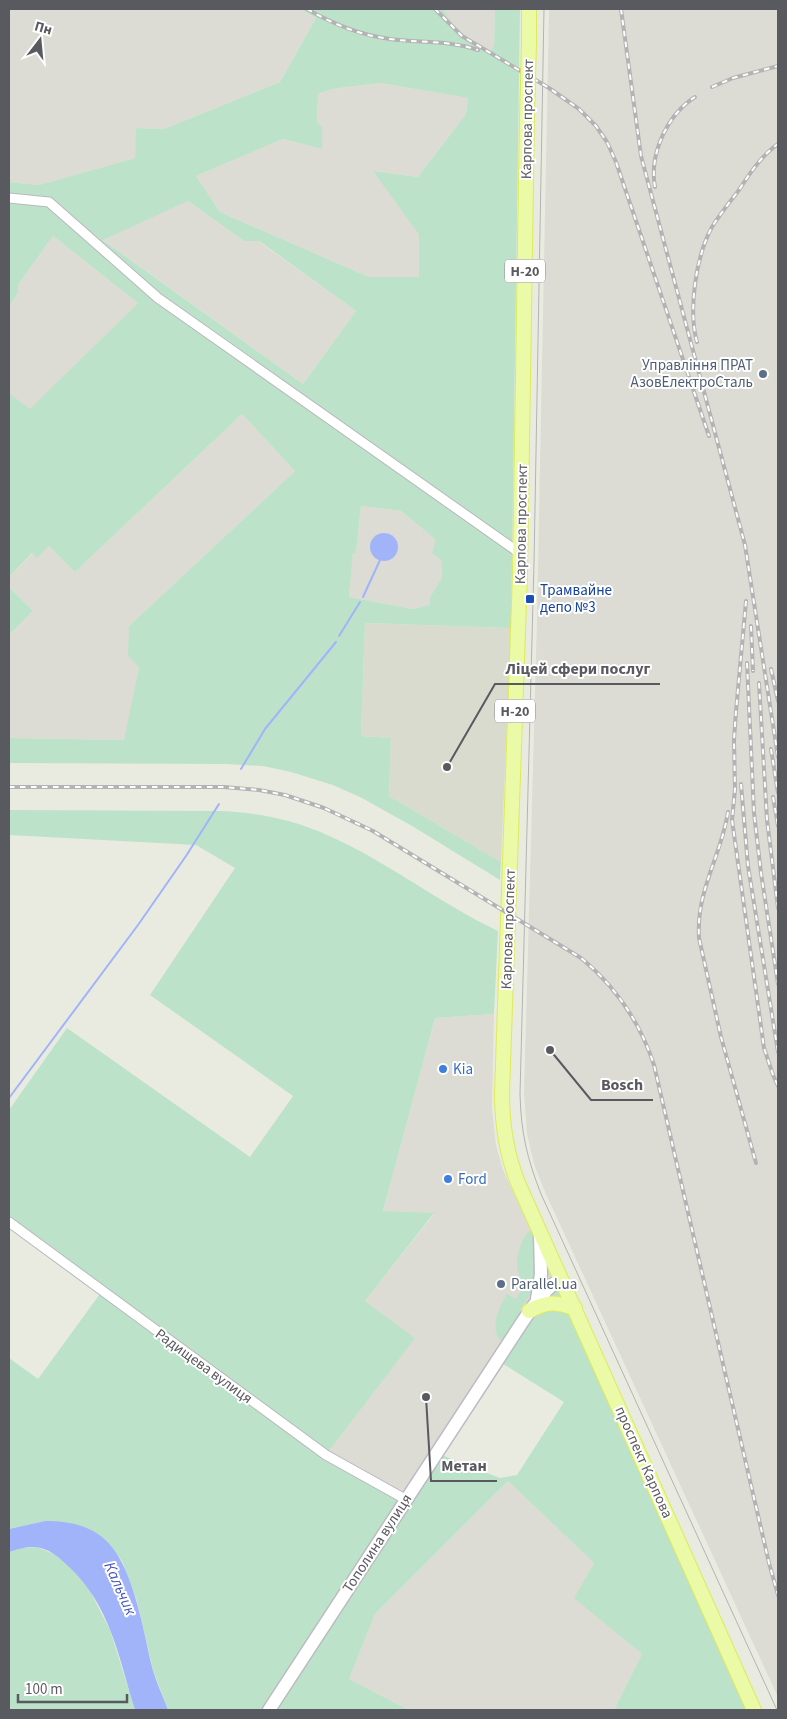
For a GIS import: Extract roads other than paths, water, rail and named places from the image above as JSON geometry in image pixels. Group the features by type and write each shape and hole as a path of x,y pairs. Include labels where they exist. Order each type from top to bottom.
{"main road":[{"name":"Карпова проспект","path":"529,9 521,554 502,1110 503,1128 509,1160 532,1214"},
{"name":"проспект Карпова","path":"532,1214 754,1710"},
{"path":"533,1306 541,1274 540,1232"},
{"path":"533,1306 549,1288 561,1279"},
{"path":"533,1306 553,1302 575,1308"},
{"name":"Тополина вулиця","path":"269,1710 405,1499 533,1306"}],"street":[{"path":"9,198 50,202 158,298 521,554"},
{"name":"Радищева вулиця","path":"9,1222 326,1455 405,1499"}],"water":[{"path":"384,533 394,537 398,547 394,557 384,561 374,557 370,547 374,537"},
{"name":"Кальчик","path":"45,1521 82,1526 102,1537 113,1548 122,1562 129,1579 154,1673 168,1710 135,1710 118,1652 103,1615 94,1597 82,1581 61,1559 44,1549 35,1547 9,1552 9,1529"}],"waterway":[{"path":"363,597 380,560"},
{"path":"339,636 360,602"},
{"path":"241,769 265,729 336,642"},
{"path":"9,1098 138,925 186,856 219,804"}],"tram line":[{"path":"544,9 534,563 520,1094 523,1133 528,1157 541,1194 777,1710"}],"railway":[{"path":"307,9 337,24 368,35 390,39 445,43 478,50"},
{"path":"435,9 462,36 549,88 579,109 596,126 607,142 616,162 709,436"},
{"path":"621,9 641,156 745,545 778,757"},
{"path":"712,87 733,78 778,66"},
{"path":"655,187 655,162 662,136 676,114 695,97"},
{"path":"697,342 693,315 695,283 706,239 715,222 752,171 767,153 778,144"},
{"path":"746,601 734,740 735,789 732,820 764,1048 778,1086"},
{"path":"751,626 753,671"},
{"path":"747,663 754,813 778,984"},
{"path":"771,669 778,701"},
{"path":"759,683 767,820 778,908"},
{"path":"771,749 778,793"},
{"path":"741,784 748,866 778,1052"},
{"path":"9,787 224,787 259,790 285,795 324,808 373,831 581,958 594,969 616,993 634,1020 642,1034 654,1065 778,1595"},
{"path":"773,797 778,826"},
{"path":"728,812 725,828 701,904 699,938 721,1037 756,1163"}],"place":[{"name":"Управління ПРАТ АзовЕлектроСталь","path":"763,374"},
{"name":"Трамвайне депо №3","path":"530,599"},
{"name":"Ліцей сфери послуг","path":"447,767"},
{"name":"Bosch","path":"550,1050"},
{"name":"Kia","path":"443,1069"},
{"name":"Ford","path":"448,1179"},
{"name":"Parallel.ua","path":"501,1284"},
{"name":"Метан","path":"426,1397"}]}
